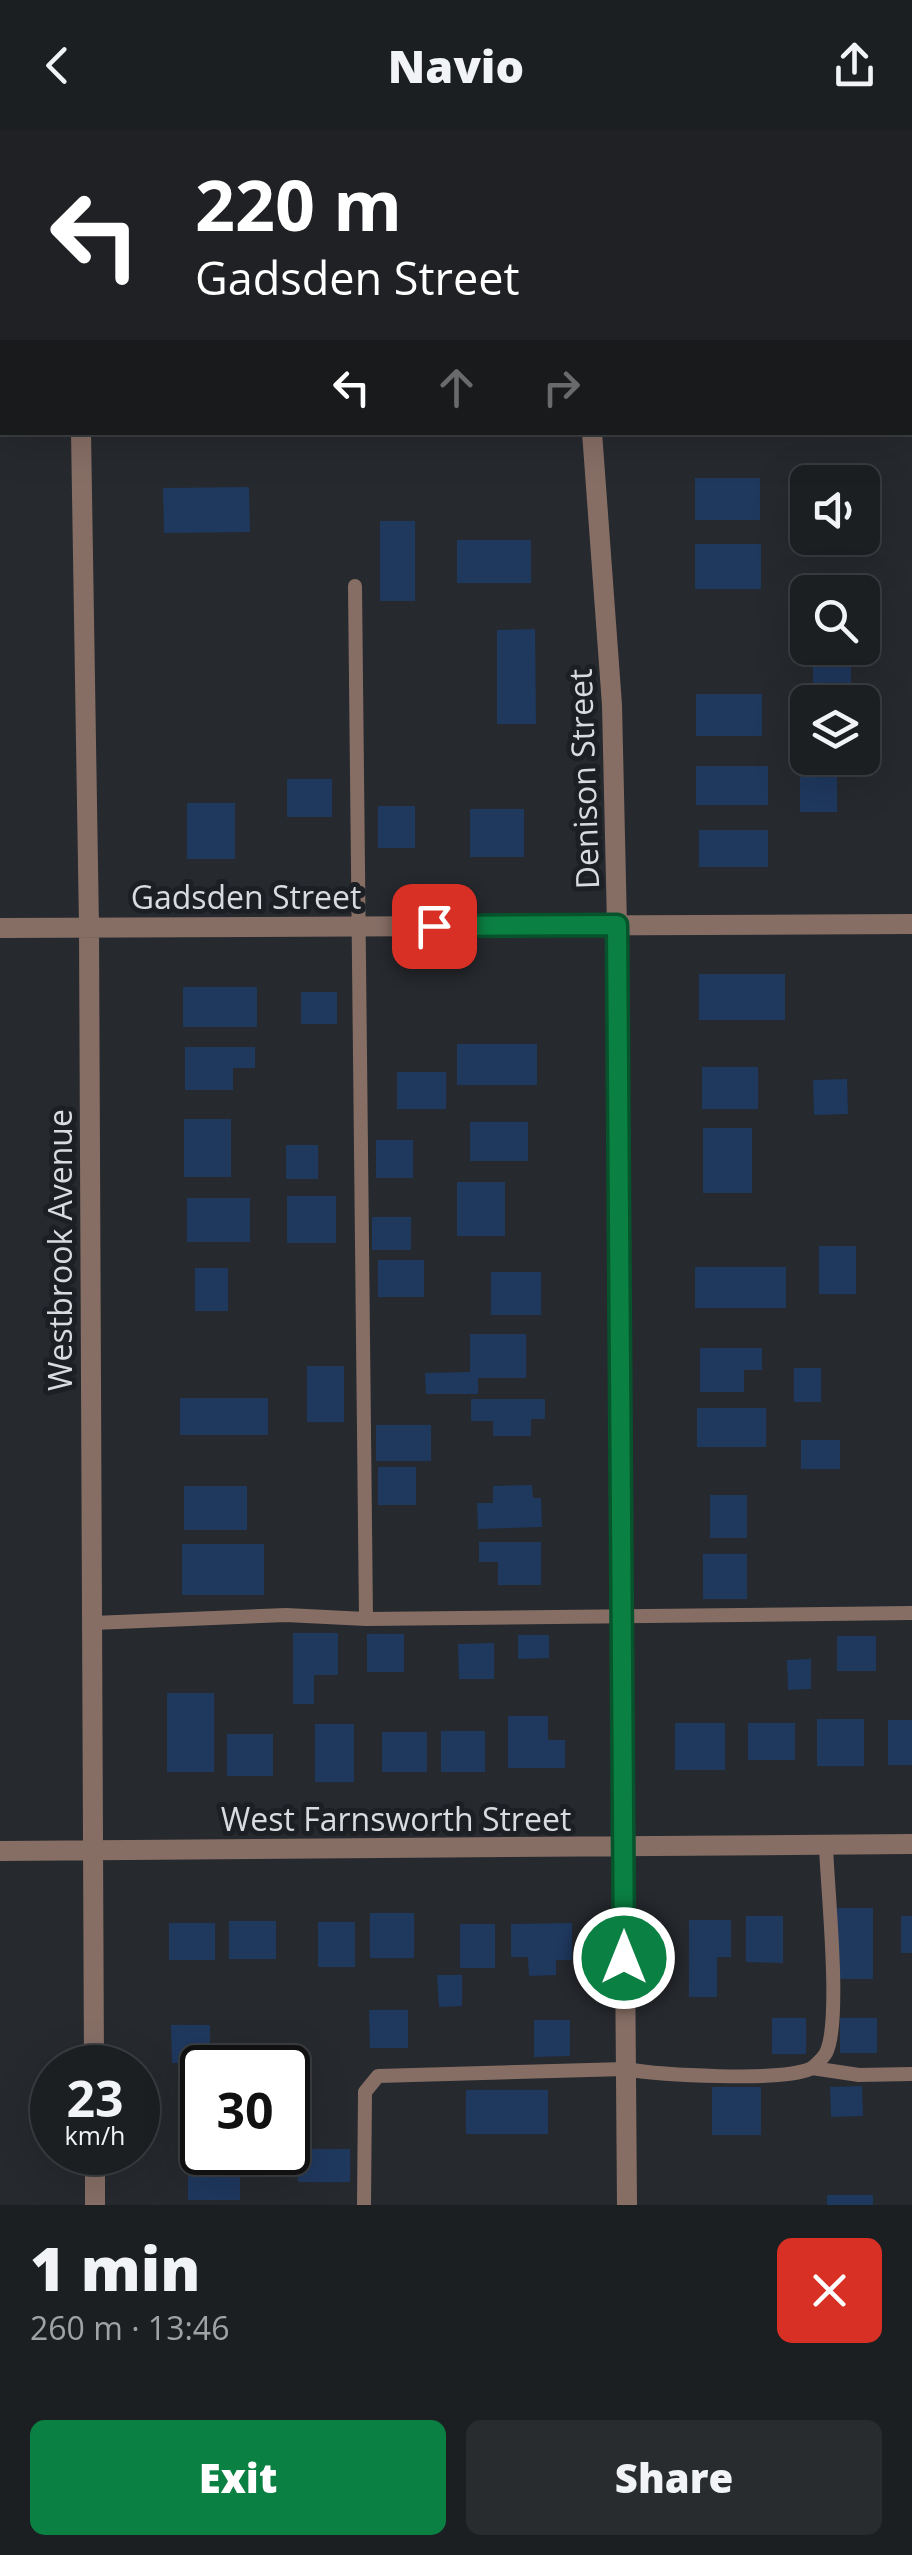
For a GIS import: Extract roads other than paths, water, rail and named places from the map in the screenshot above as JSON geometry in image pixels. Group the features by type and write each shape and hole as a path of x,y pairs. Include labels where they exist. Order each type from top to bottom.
{"street":[{"name":"Westbrook Avenue","path":"80,435 89,926 94,2045"},
{"name":"Denison Street","path":"592,435 612,705 617,925 626,2205"},
{"name":"Gadsden Street","path":"0,928 912,924"},
{"name":"West Farnsworth Street","path":"0,1850 912,1844"},
{"path":"95,2175 95,2205"}],"lane":[{"path":"354,586 361,926 366,1620"},
{"path":"93,1622 286,1615 366,1620 912,1613"},
{"path":"812,2068 826,2052 832,2011 826,1845"},
{"path":"364,2205 364,2092 378,2076 625,2069 654,2074 784,2073 812,2068 859,2076 912,2074"}]}
